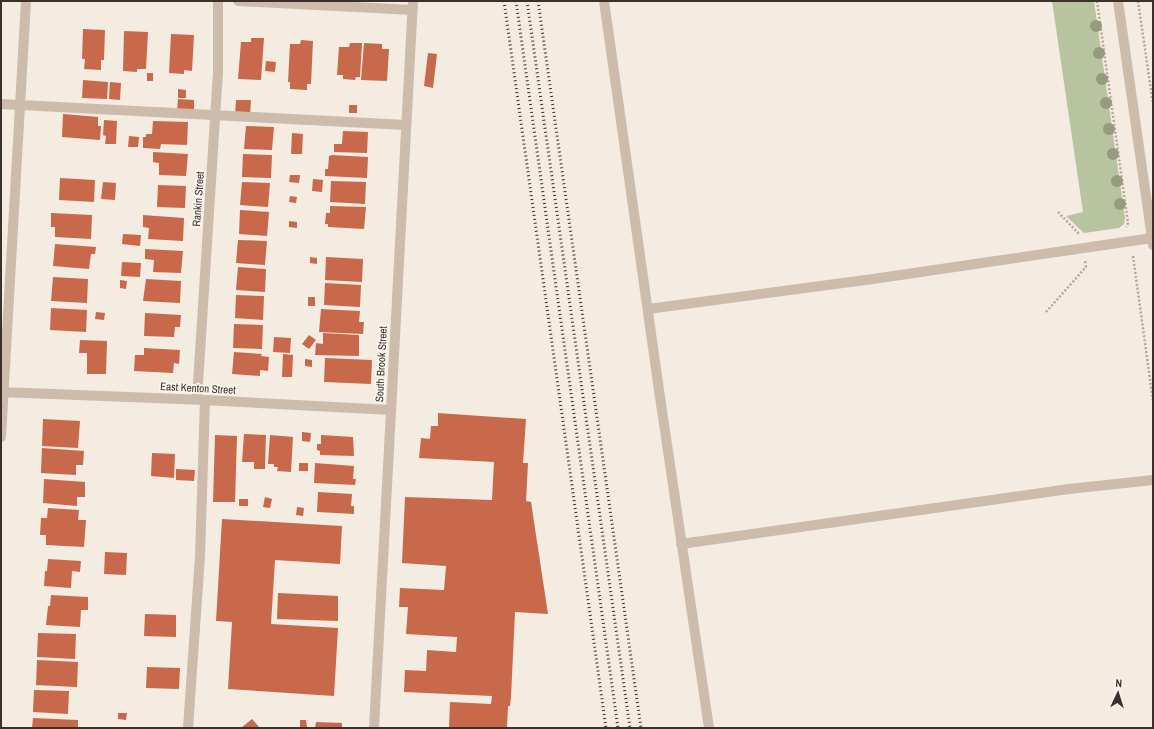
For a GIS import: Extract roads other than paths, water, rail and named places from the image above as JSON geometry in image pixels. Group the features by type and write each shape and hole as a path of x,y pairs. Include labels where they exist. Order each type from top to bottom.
{"street":[{"path":"1,437 2,392 21,105 26,1"},
{"name":"Rankin Street","path":"188,728 200,556 201,399 218,72 218,1"},
{"path":"238,1 412,5"},
{"path":"604,1 681,544 709,728"},
{"path":"648,309 1083,248 1152,241 1118,1"},
{"name":"South Brook Street","path":"374,728 412,5"},
{"path":"1,104 406,125"},
{"name":"East Kenton Street","path":"2,392 201,399 391,410"},
{"path":"681,544 1069,489 1153,480"}],"railway":[{"path":"504,1 606,728"},
{"path":"516,1 618,728"},
{"path":"527,1 630,728"},
{"path":"538,1 641,728"}]}
